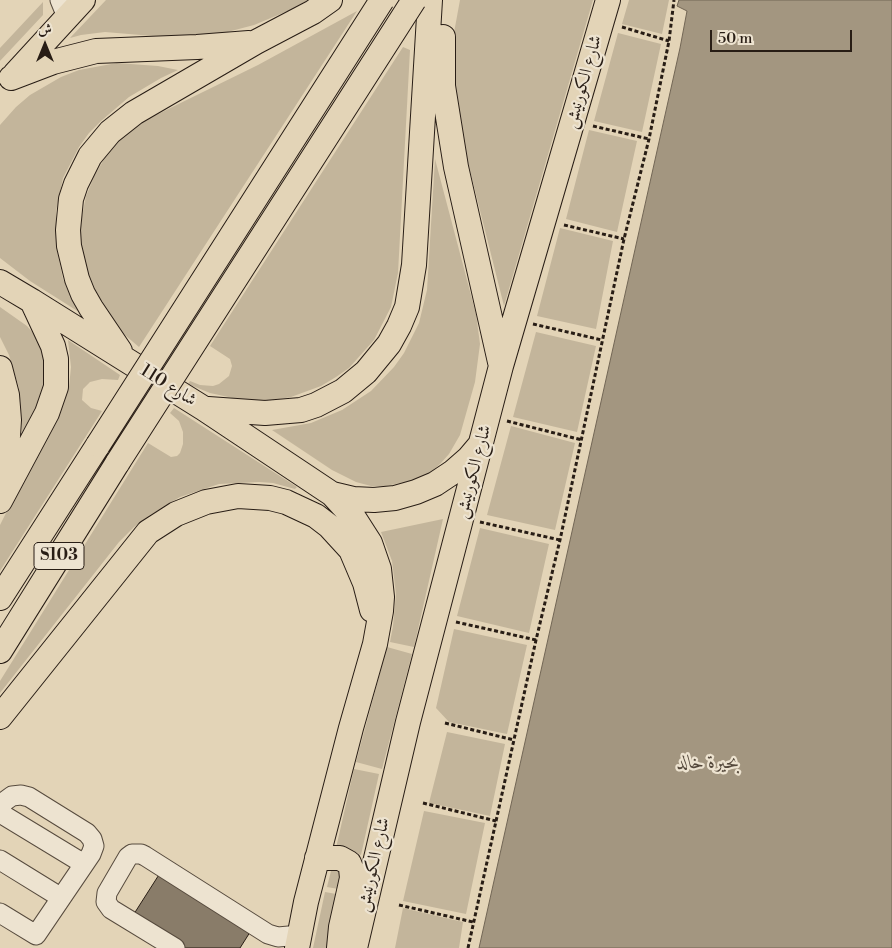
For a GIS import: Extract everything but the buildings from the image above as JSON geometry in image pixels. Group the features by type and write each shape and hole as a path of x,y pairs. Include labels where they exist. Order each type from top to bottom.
{"main road":[{"path":"127,360 91,308 75,271 69,246 70,206 76,184 90,156 121,122 149,103 256,42 301,19 330,0"},
{"name":"S103","path":"0,598 382,0"},
{"name":"S103","path":"0,651 118,462 414,0"},
{"path":"203,408 265,413 301,410 316,405 343,391 366,372 389,344 407,306 414,265 430,0"},
{"path":"446,0 443,41 444,86 456,167 501,366"},
{"name":"شارع الكورنيش","path":"355,948 408,722 483,442 501,366 608,0"},
{"path":"4,85 70,6"},
{"path":"4,85 53,62 96,51 197,47 256,42"},
{"name":"شارع 110","path":"1,282 203,408 332,494"},
{"path":"0,501 47,413 56,387 56,359 53,346 32,301"},
{"path":"0,368 9,436 0,486"},
{"path":"332,494 353,499 374,500 396,498 416,492 436,484 453,472 483,442"},
{"path":"290,944 306,902 350,728 375,644 382,597 379,569 373,549 354,518 332,494"},
{"path":"0,717 148,532 191,507 222,498 238,496 270,498 301,508 329,526 351,550 359,566 371,601 375,644"},
{"path":"317,858 340,858 349,863 351,868 352,878 341,927 339,948"}],"lane":[{"path":"0,807 12,796 30,797 87,833 92,839 94,846 91,854 60,897 32,941 0,913"},
{"path":"0,813 84,864"},
{"path":"163,945 111,909 106,902 108,893 128,857 132,854 145,856 268,934 290,944"},
{"path":"0,860 60,897"}],"path":[{"path":"468,948 560,540 624,239 648,140 669,41 674,0"},
{"path":"617,26 669,41"},
{"path":"587,125 648,140"},
{"path":"559,224 624,239"},
{"path":"530,324 602,340"},
{"path":"505,421 582,440"},
{"path":"477,521 560,540"},
{"path":"452,621 536,640"},
{"path":"445,723 514,740"},
{"path":"423,803 496,821"},
{"path":"399,905 473,922"}],"shaded area":[{"path":"106,0 308,0 290,10 254,25 216,35 176,38 105,32 70,38"},
{"path":"460,0 593,0 504,306 456,115 451,49"},
{"path":"629,0 669,0 662,34 622,24"},
{"path":"43,2 43,15 0,61 0,48"},
{"path":"357,11 139,347 119,330 95,297 82,257 80,237 86,196 104,159 117,142 132,128 258,65"},
{"path":"618,33 661,44 642,132 594,121"},
{"path":"403,47 410,50 398,273 391,307 374,340 349,368 336,377 321,386 291,397 274,400 242,400 210,393 188,384 190,381 200,385 213,386 229,376 232,366 230,359 210,346"},
{"path":"117,63 158,66 178,70 129,97 101,121 79,147 63,178 56,211 56,246 63,279 79,312 30,281 0,258 0,125 30,95 61,77 79,70"},
{"path":"589,130 637,141 617,232 566,219"},
{"path":"435,159 476,314 480,344 475,382 460,435 449,454 441,463 431,472 414,480 386,486 371,486 356,482 332,470 272,430 311,423 342,410 371,391 394,367 404,353 419,323 427,290"},
{"path":"560,228 613,241 596,329 537,316"},
{"path":"0,307 27,326 41,342 48,382 22,440 19,388 9,355 0,337"},
{"path":"536,332 596,346 577,432 513,417"},
{"path":"68,340 120,375 118,380 102,379 90,382 83,389 82,400 91,408 102,411 0,571 0,525 69,387 71,367"},
{"path":"174,408 297,487 295,489 273,483 259,482 219,484 180,497 150,515 119,542 0,693 0,681 148,443 171,457 177,456 180,453 183,444 183,432 179,421 170,413"},
{"path":"511,426 575,443 555,530 487,515"},
{"path":"443,519 414,647 390,642 396,594 392,561 381,532"},
{"path":"480,528 549,544 529,633 457,616"},
{"path":"454,629 527,645 507,734 449,722 436,708"},
{"path":"387,647 412,654 382,769 356,762"},
{"path":"447,732 505,744 490,816 429,803"},
{"path":"354,769 379,774 361,855 347,848 336,848"},
{"path":"424,811 485,823 466,914 403,901"},
{"path":"340,868 344,890 327,887 331,871"},
{"path":"325,892 342,895 331,948 313,948"},
{"path":"403,908 463,922 459,948 395,948"}],"water":[{"name":"بحيرة خالد","path":"679,0 892,0 892,948 479,948 680,48 687,11 677,6"}]}
